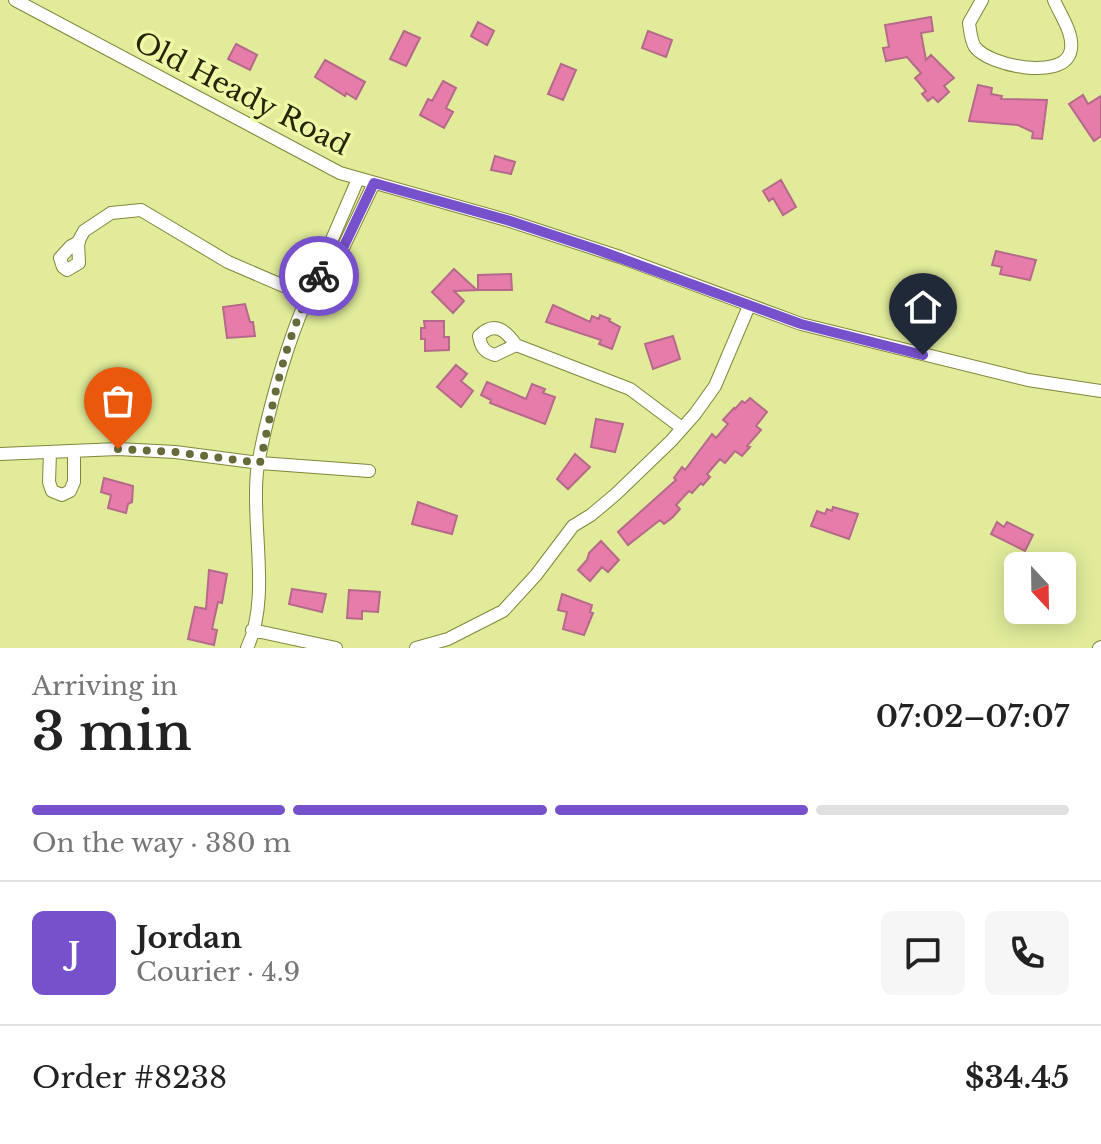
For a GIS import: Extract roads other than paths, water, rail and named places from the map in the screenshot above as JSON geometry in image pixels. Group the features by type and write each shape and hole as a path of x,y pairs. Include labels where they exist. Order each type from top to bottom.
{"street":[{"name":"Old Heady Road","path":"15,0 340,173 510,221 620,257 801,324 1028,380 1101,391"},
{"path":"982,0 969,23 974,46 993,61 1043,69 1060,65 1070,53 1071,36 1054,0"},
{"path":"334,252 330,244 358,179"},
{"path":"247,648 258,595 260,463 280,372 307,296 334,252 343,248 374,183"},
{"path":"79,242 84,231 111,213 141,210 228,262 307,296"},
{"path":"416,648 448,639 503,611 536,575 573,526 616,494 682,428 715,386 749,306"},
{"path":"516,345 630,389 682,428"},
{"path":"0,454 118,449 369,471"},
{"path":"50,452 49,482 52,491 62,495 70,491 74,482 74,451"},
{"path":"252,630 336,648"}]}
